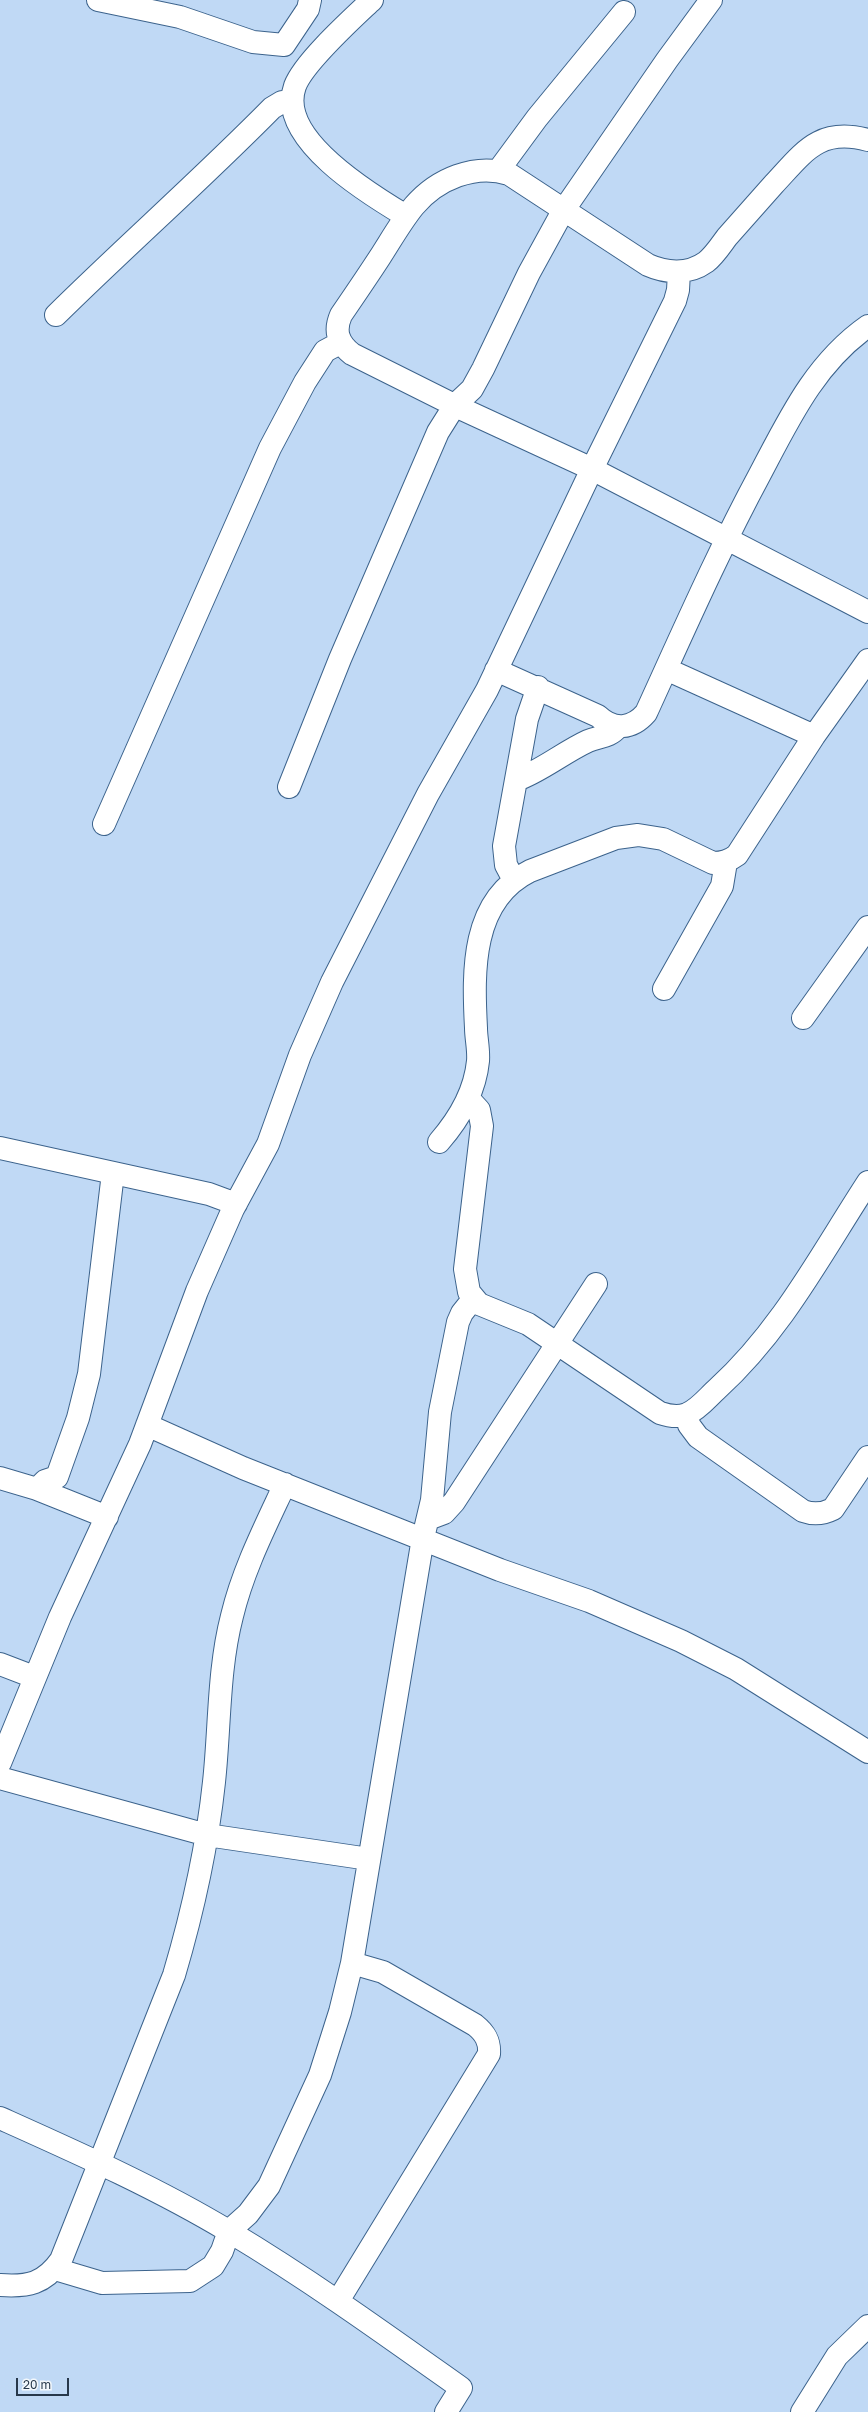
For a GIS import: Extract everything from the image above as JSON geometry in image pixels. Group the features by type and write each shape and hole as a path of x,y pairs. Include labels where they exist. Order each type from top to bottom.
{"street":[{"path":"98,0 180,17 252,42 284,45 308,10 310,0"},
{"path":"372,0 327,44 300,77 295,85 292,103 298,123 318,151 368,192 406,216"},
{"path":"289,787 340,659 438,432 455,405 472,389 483,369 528,273 563,211 663,65 711,0"},
{"path":"498,171 537,118 624,12"},
{"path":"56,315 140,233 201,179 272,108 282,102 292,103"},
{"path":"868,140 850,135 836,136 808,148 795,160 706,262 679,272 657,269 648,265 528,188 520,180 498,171 479,170 453,178 426,195 406,216 341,315 337,329 340,342 352,354 455,405 592,469 868,612"},
{"path":"0,1763 34,1677 106,1517 124,1481 147,1425 192,1304 236,1204 268,1144 300,1055 335,975 428,794 496,670 592,469 675,302 678,290 679,272"},
{"path":"516,780 527,776 574,747 592,739 605,737 618,727 634,724 646,713 726,538 805,391 827,362 868,326"},
{"path":"104,824 270,448 305,382 325,351 340,342"},
{"path":"439,1142 450,1128 468,1098 478,1060 475,981 483,927 492,903 500,892 514,880 530,871 616,838 627,836 663,839 688,850 706,861 726,862 737,854 814,736 868,660"},
{"path":"666,668 814,736"},
{"path":"496,670 538,687 618,727"},
{"path":"514,880 506,865 504,846 527,719 538,687"},
{"path":"664,990 722,886 726,862"},
{"path":"803,1018 868,927"},
{"path":"468,1098 474,1103 482,1118 465,1269 466,1285 474,1298 486,1308 515,1318 556,1342 660,1414 674,1416 687,1414 726,1381 774,1326 813,1271 868,1182"},
{"path":"0,1148 209,1194 236,1204"},
{"path":"37,1489 45,1482 56,1476 78,1418 89,1374 113,1173"},
{"path":"425,1529 444,1513 454,1502 556,1342 596,1284"},
{"path":"55,2269 102,2282 190,2281 213,2266 222,2251 229,2232 248,2214 268,2186 320,2075 340,2012 352,1963 425,1529 435,1481 440,1412 458,1322 462,1313 474,1298"},
{"path":"687,1414 689,1425 698,1437 803,1511 810,1514 826,1513 833,1509 868,1457"},
{"path":"147,1425 285,1484 425,1529 500,1570 589,1601 681,1641 736,1669 868,1752"},
{"path":"0,1478 37,1489 106,1517"},
{"path":"0,2285 25,2286 36,2282 55,2269 61,2260 174,1974 194,1902 207,1835 214,1783 221,1677 232,1617 246,1569 285,1484"},
{"path":"0,1664 34,1677"},
{"path":"0,1778 207,1835 369,1859"},
{"path":"338,2301 489,2054 489,2047 485,2034 475,2025 384,1972 352,1963"},
{"path":"0,2118 100,2162 229,2232 338,2301 461,2388 446,2412"},
{"path":"802,2412 837,2356 868,2326"}]}
